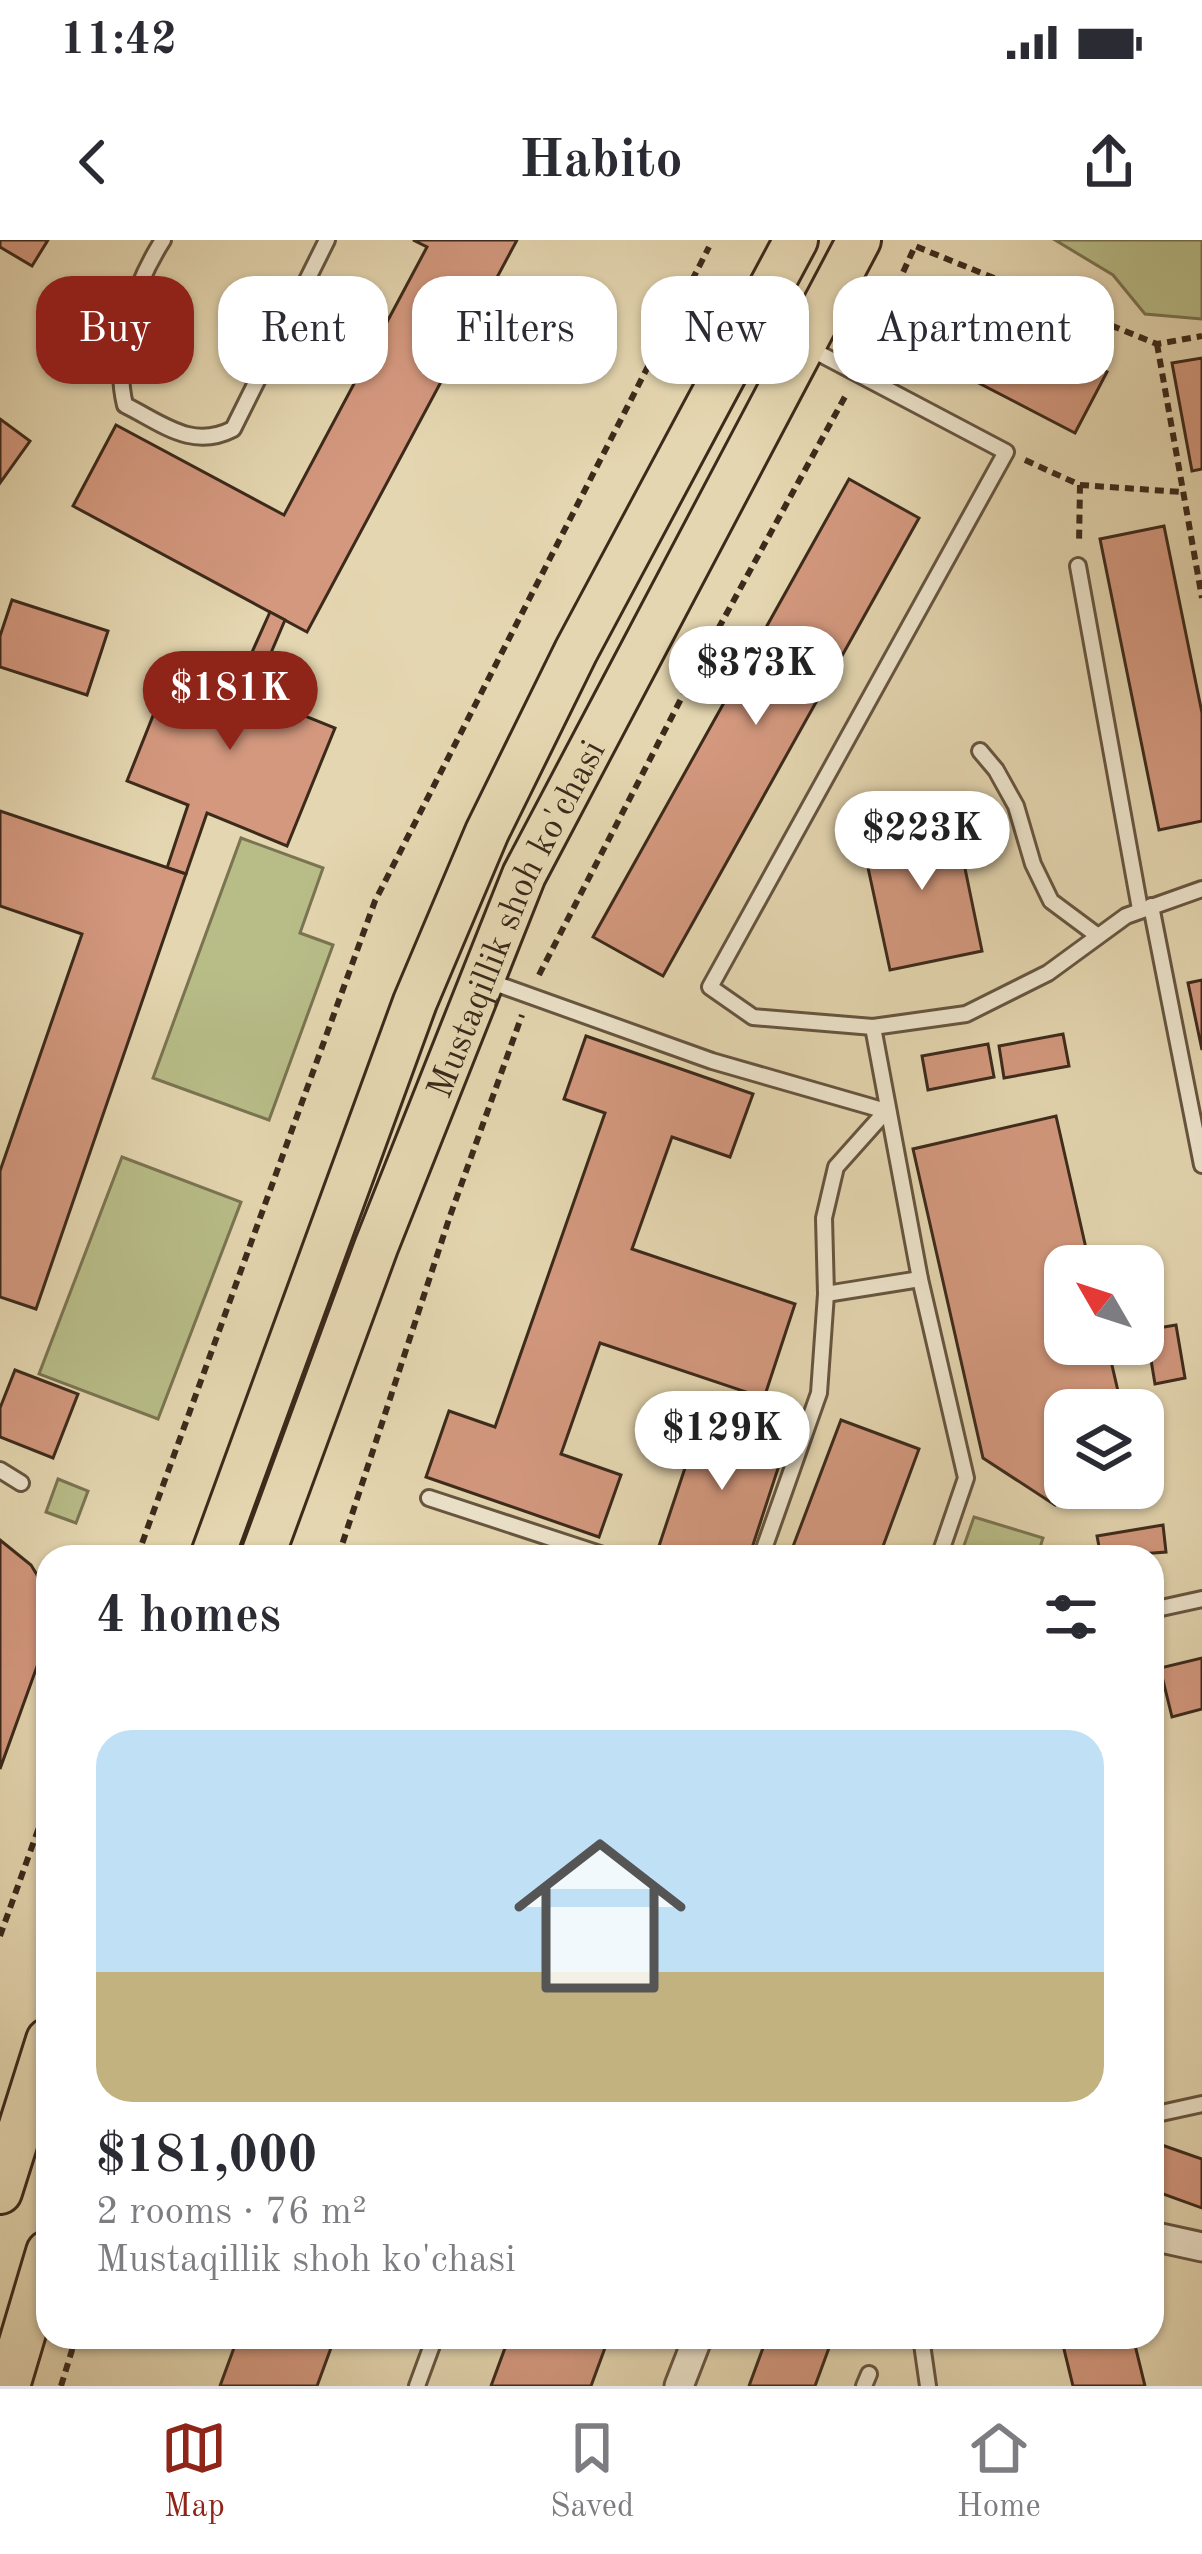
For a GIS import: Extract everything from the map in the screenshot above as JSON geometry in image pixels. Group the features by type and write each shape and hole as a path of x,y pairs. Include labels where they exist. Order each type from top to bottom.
{"main road":[{"name":"Mustaqillik shoh ko'chasi","path":"809,332 859,240"},
{"name":"Mustaqillik shoh ko'chasi","path":"216,1545 415,1001 471,869 576,651 784,244"},
{"name":"Mustaqillik shoh ko'chasi","path":"267,1545 524,875 781,384"},
{"path":"0,2192 36,2078"},
{"path":"8,2386 36,2292"}],"street":[{"path":"1164,2239 1202,2247"},
{"path":"679,2386 693,2349"}],"lane":[{"path":"163,240 146,266 121,356 119,383 125,405 192,438 213,440 233,429 327,240"},
{"path":"880,384 1006,452 710,987 753,1017 874,1027 966,1014 1048,973 1146,908 1202,889"},
{"path":"1078,566 1202,1165"},
{"path":"980,752 1016,806 1033,864 1052,901 1099,936"},
{"path":"481,978 712,1060 886,1111"},
{"path":"874,1027 920,1279 966,1478 943,1545"},
{"path":"765,1545 819,1393 826,1294 824,1218 836,1167 886,1111"},
{"path":"826,1294 920,1279"},
{"path":"0,1470 22,1483"},
{"path":"429,1498 572,1545"},
{"path":"1164,1607 1202,1599"},
{"path":"1164,2112 1202,2104"},
{"path":"417,2386 431,2349"},
{"path":"923,2349 928,2386"}],"path":[{"path":"902,276 916,246 990,276"},
{"path":"141,1545 375,902 709,247"},
{"path":"1114,327 1157,344 1202,336"},
{"path":"1157,344 1202,598"},
{"path":"342,1545 450,1216 529,995 699,664 851,384"},
{"path":"1006,452 1080,485 1182,492"},
{"path":"1078,566 1080,485"},
{"path":"0,1936 36,1836"},
{"path":"62,2386 73,2349"}],"green space":[{"path":"1055,240 1202,240 1202,319 1145,314 1113,275"},
{"path":"241,838 323,868 300,933 333,945 269,1120 153,1078"},
{"path":"122,1157 241,1202 158,1419 39,1374"},
{"path":"58,1479 88,1491 76,1523 46,1512"},
{"path":"974,1517 1043,1538 1041,1545 964,1545"}],"building":[{"path":"0,240 48,240 32,266 0,247"},
{"path":"413,240 517,240 498,276 412,276 412,384 440,384 307,632 73,506 116,425 284,515 354,384 388,384 388,320 427,247"},
{"path":"1202,358 1202,469 1192,471 1172,363"},
{"path":"981,384 1101,384 1075,433"},
{"path":"0,419 30,441 0,483"},
{"path":"849,479 919,518 663,976 593,937"},
{"path":"1164,526 1202,713 1202,821 1159,830 1100,539"},
{"path":"12,600 108,631 87,695 0,667 0,636"},
{"path":"270,612 285,620 253,695 335,728 287,846 207,813 186,874 167,868 188,805 127,781 174,663 236,688"},
{"path":"0,811 186,874 36,1309 0,1297 0,1171 82,934 0,906"},
{"path":"954,815 982,951 890,970 861,835"},
{"path":"1202,980 1202,1050 1188,983"},
{"path":"1063,1034 1069,1066 1004,1078 999,1046"},
{"path":"586,1036 753,1094 730,1157 672,1137 632,1249 795,1304 764,1398 600,1343 561,1454 621,1475 599,1537 426,1477 449,1411 495,1427 605,1113 564,1099"},
{"path":"988,1044 994,1077 928,1090 922,1056"},
{"path":"1056,1116 1085,1245 1044,1245 1044,1365 1112,1365 1118,1389 1044,1389 1044,1498 983,1458 913,1149"},
{"path":"1176,1325 1185,1378 1155,1384 1152,1365 1164,1365 1164,1327"},
{"path":"15,1370 78,1394 53,1458 0,1437 0,1408"},
{"path":"702,1417 786,1444 753,1545 659,1545"},
{"path":"841,1420 919,1449 883,1545 794,1545"},
{"path":"1163,1525 1166,1552 1164,1545 1099,1545 1097,1536"},
{"path":"0,1540 36,1573 36,1669 0,1769"},
{"path":"1202,1658 1202,1709 1172,1717 1164,1667"},
{"path":"1164,2146 1202,2159 1202,2208 1164,2194"},
{"path":"234,2349 331,2349 317,2386 220,2386"},
{"path":"505,2349 605,2349 591,2386 491,2386"},
{"path":"763,2349 829,2349 815,2386 749,2386"},
{"path":"1064,2349 1136,2349 1145,2386 1073,2386"}]}
